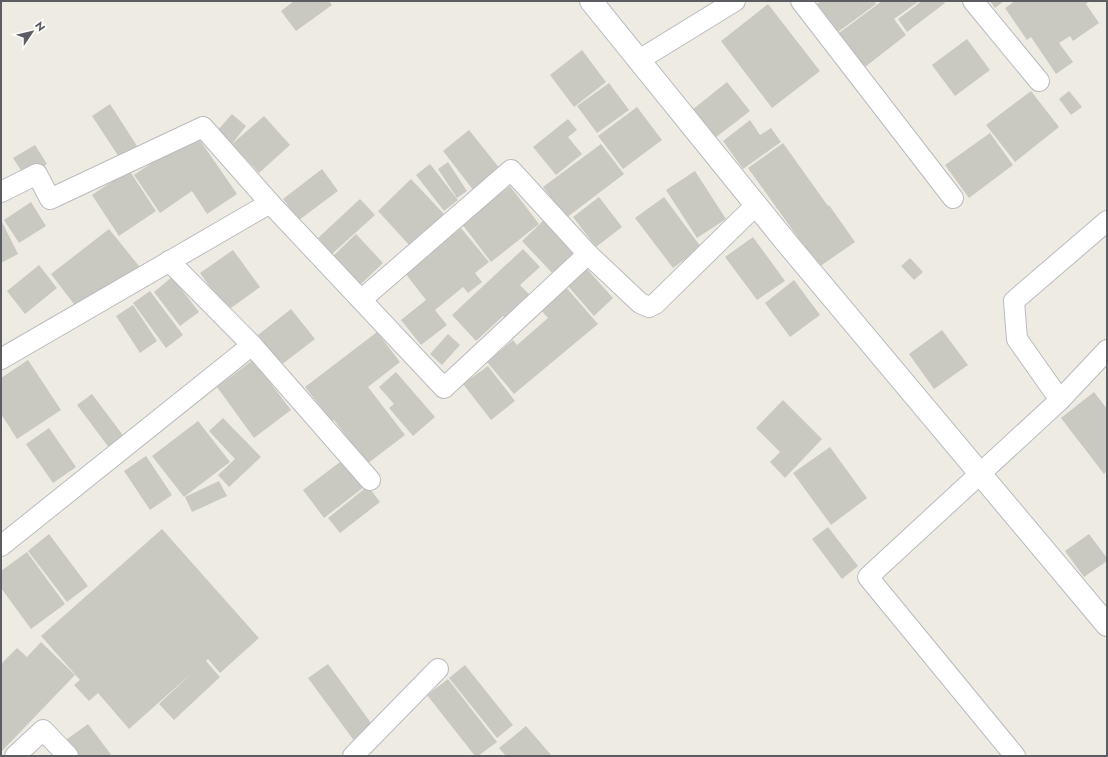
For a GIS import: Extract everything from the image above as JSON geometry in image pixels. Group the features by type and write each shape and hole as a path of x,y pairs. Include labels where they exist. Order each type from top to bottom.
{"street":[{"path":"591,1 756,205 1107,625"},
{"path":"639,60 735,1"},
{"path":"802,1 953,198"},
{"path":"973,1 1039,81"},
{"path":"1,192 37,174 50,199 203,127 270,203 444,388 588,254"},
{"path":"361,300 511,170 588,254 640,303 649,307 655,304 756,205"},
{"path":"1,359 270,203"},
{"path":"1060,400 1017,339 1014,301 1107,221"},
{"path":"170,261 252,345 370,480"},
{"path":"1,546 252,345"},
{"path":"1015,756 868,577 1060,400 1107,350"},
{"path":"353,756 438,669"},
{"path":"15,756 43,730 68,756"}],"building":[{"path":"294,1 329,1 332,5 296,31 281,11"},
{"path":"821,1 874,1 876,4 834,35 813,7"},
{"path":"882,1 919,1 894,19 906,35 865,67 839,33"},
{"path":"922,1 943,1 945,3 907,32 898,19"},
{"path":"990,1 1004,1 995,8"},
{"path":"1015,1 1087,1 1088,2 1086,4 1099,23 1073,41 1070,36 1059,43 1073,62 1056,74 1031,37 1027,40 1005,8"},
{"path":"768,4 820,71 772,108 721,41"},
{"path":"967,39 990,70 955,96 932,65"},
{"path":"582,50 606,82 574,107 550,75"},
{"path":"727,82 750,111 715,138 692,110"},
{"path":"609,83 629,110 597,133 577,106"},
{"path":"1031,91 1059,127 1015,162 986,125"},
{"path":"1069,91 1082,107 1071,115 1059,99"},
{"path":"110,104 137,146 119,157 92,116"},
{"path":"637,107 662,140 623,169 598,136"},
{"path":"232,114 246,126 232,144 217,131"},
{"path":"264,116 290,145 259,173 232,144"},
{"path":"568,119 577,130 568,137 582,154 556,175 533,147"},
{"path":"750,120 760,135 771,128 781,142 743,169 723,141"},
{"path":"469,130 501,170 474,191 443,151"},
{"path":"195,133 237,194 207,214 192,191 160,213 134,175"},
{"path":"990,133 1013,165 969,198 945,165"},
{"path":"783,143 855,242 819,267 748,168"},
{"path":"601,144 624,174 566,218 543,187"},
{"path":"35,145 47,164 26,178 13,158"},
{"path":"448,162 467,191 457,198 438,169"},
{"path":"430,164 458,200 444,211 416,175"},
{"path":"322,169 338,191 299,220 283,199"},
{"path":"129,170 156,211 119,236 92,195"},
{"path":"695,171 726,219 697,238 666,190"},
{"path":"411,179 444,214 411,247 378,211"},
{"path":"510,186 539,224 491,262 462,224"},
{"path":"599,197 622,227 596,247 573,217"},
{"path":"664,197 701,247 673,268 635,218"},
{"path":"360,199 375,215 332,254 318,238"},
{"path":"31,202 46,226 19,243 4,220"},
{"path":"1,220 18,254 1,263"},
{"path":"544,220 578,255 556,277 522,241"},
{"path":"461,228 489,262 475,273 482,282 468,293 463,287 435,310 447,325 421,345 401,320 426,300 405,273"},
{"path":"109,229 139,266 80,312 51,274"},
{"path":"356,234 383,263 360,285 333,256"},
{"path":"753,237 785,281 757,300 725,257"},
{"path":"523,249 540,267 520,285 532,297 508,320 503,316 476,341 452,315"},
{"path":"233,250 260,287 227,311 200,273"},
{"path":"910,258 923,272 914,280 901,266"},
{"path":"39,265 57,288 25,314 7,291"},
{"path":"586,268 613,298 594,316 567,285"},
{"path":"172,277 199,312 180,326 154,292"},
{"path":"794,280 820,315 790,337 765,303"},
{"path":"565,286 598,324 514,394 487,362 513,340 517,345 548,318 539,308"},
{"path":"150,291 183,335 166,348 133,303"},
{"path":"133,305 157,341 140,353 116,316"},
{"path":"291,309 315,339 281,365 258,335"},
{"path":"942,330 968,365 934,389 909,354"},
{"path":"377,332 400,362 368,387 405,435 367,464 334,420 332,421 305,387"},
{"path":"448,334 460,345 442,365 430,354"},
{"path":"28,360 61,410 17,439 1,414 1,378"},
{"path":"253,360 291,410 254,438 217,387"},
{"path":"488,366 515,401 491,420 463,384"},
{"path":"396,372 435,417 413,436 389,408 394,404 379,387"},
{"path":"1094,392 1107,409 1107,471 1104,474 1061,418"},
{"path":"92,394 125,438 110,449 77,405"},
{"path":"783,400 822,439 785,478 770,462 780,452 756,428"},
{"path":"223,418 261,457 229,487 218,475 235,459 209,431"},
{"path":"198,421 230,462 184,497 152,456"},
{"path":"49,428 76,467 53,483 26,444"},
{"path":"830,447 867,498 831,525 793,473"},
{"path":"146,456 172,495 150,510 124,471"},
{"path":"344,459 364,487 324,518 303,490"},
{"path":"219,481 227,496 192,512 185,497"},
{"path":"368,486 380,502 340,533 328,518"},
{"path":"828,527 858,566 842,579 812,539"},
{"path":"162,529 259,638 220,673 208,659 206,661 220,677 174,720 159,704 192,673 129,729 98,693 89,701 74,685 80,680 41,636"},
{"path":"49,534 88,586 67,602 28,551"},
{"path":"1089,534 1107,558 1107,561 1084,577 1065,551"},
{"path":"27,552 65,604 31,629 1,588 1,571"},
{"path":"41,642 75,675 2,751 1,664 17,648 27,657"},
{"path":"328,664 374,727 355,742 308,678"},
{"path":"465,665 513,725 497,738 449,678"},
{"path":"448,679 497,742 478,756 475,756 427,695"},
{"path":"88,724 112,756 80,756 67,739"},
{"path":"526,726 552,756 506,756 499,748"}]}
